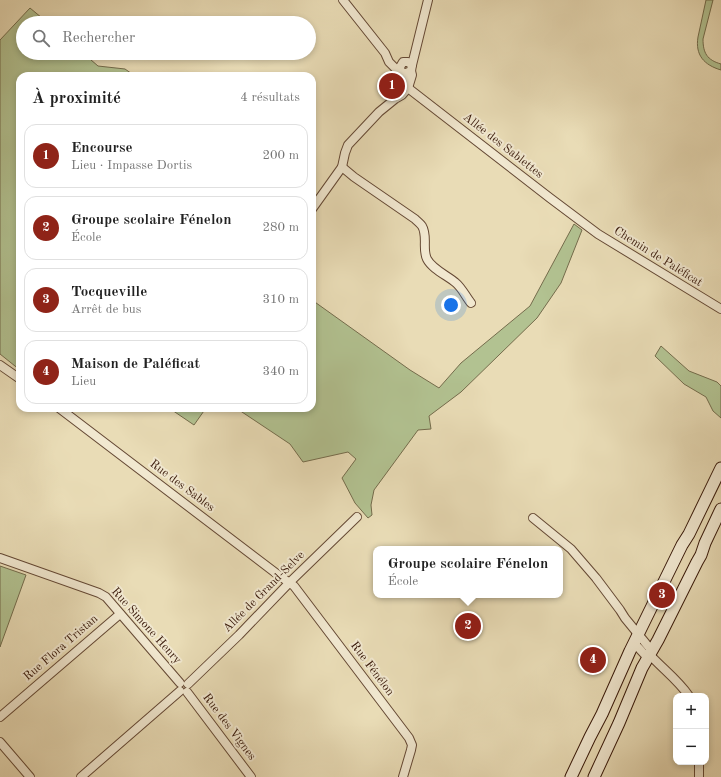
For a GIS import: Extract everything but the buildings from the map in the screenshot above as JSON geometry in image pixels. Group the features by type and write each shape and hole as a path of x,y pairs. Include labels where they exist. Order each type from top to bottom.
{"street":[{"path":"343,0 385,53 406,67"},
{"path":"316,203 342,167 348,145 379,112 395,98 402,95 408,88 406,67 415,51 428,0"},
{"name":"Allée des Sablettes","path":"408,88 583,223"},
{"path":"342,167 422,225 425,234 425,253 428,261 433,267 458,284 471,303"},
{"name":"Chemin de Paléficat","path":"583,223 598,234 721,309"},
{"path":"0,365 16,377"},
{"name":"Rue des Sables","path":"64,412 277,574 290,582"},
{"path":"571,777 602,714 636,638 721,468"},
{"path":"594,777 619,723 634,685 701,555 705,543 720,513"},
{"name":"Allée de Grand-Selve","path":"81,777 184,687 238,636 290,582 357,517"},
{"path":"534,518 571,549 596,578 620,610 636,638 650,655 683,687 687,693"},
{"name":"Rue Simone Henry","path":"0,558 99,593 106,597 184,687"},
{"name":"Rue Fénélon","path":"290,582 409,738 412,745 412,750 403,777"},
{"name":"Rue Flora Tristan","path":"0,717 120,614"},
{"name":"Rue des Vignes","path":"184,687 251,777"},
{"path":"0,742 30,777"},
{"path":"699,765 699,777"}],"green space":[{"path":"706,0 713,0 703,39 704,48 709,58 721,64 721,70 705,62 699,54 697,43"},
{"path":"30,8 40,16 22,16"},
{"path":"16,23 16,60 91,60 98,66 125,69 129,72 16,72 16,367 0,354 0,40"},
{"path":"574,224 582,230 561,283 537,318 461,392 429,416 431,429 418,430 374,490 371,505 372,515 368,518 355,503 342,478 356,459 348,452 303,462 290,444 242,412 316,412 316,303 410,370 439,388 461,363 530,306"},
{"path":"661,346 689,371 717,382 721,386 721,418 713,411 706,397 684,384 655,356"},
{"path":"175,412 203,412 194,425"},
{"path":"0,566 26,575 0,647"}],"place":[{"name":"Encourse","path":"392,86"},
{"name":"Tocqueville","path":"662,595"},
{"name":"Groupe scolaire Fénelon","path":"468,626"},
{"name":"Maison de Paléficat","path":"593,660"}]}
